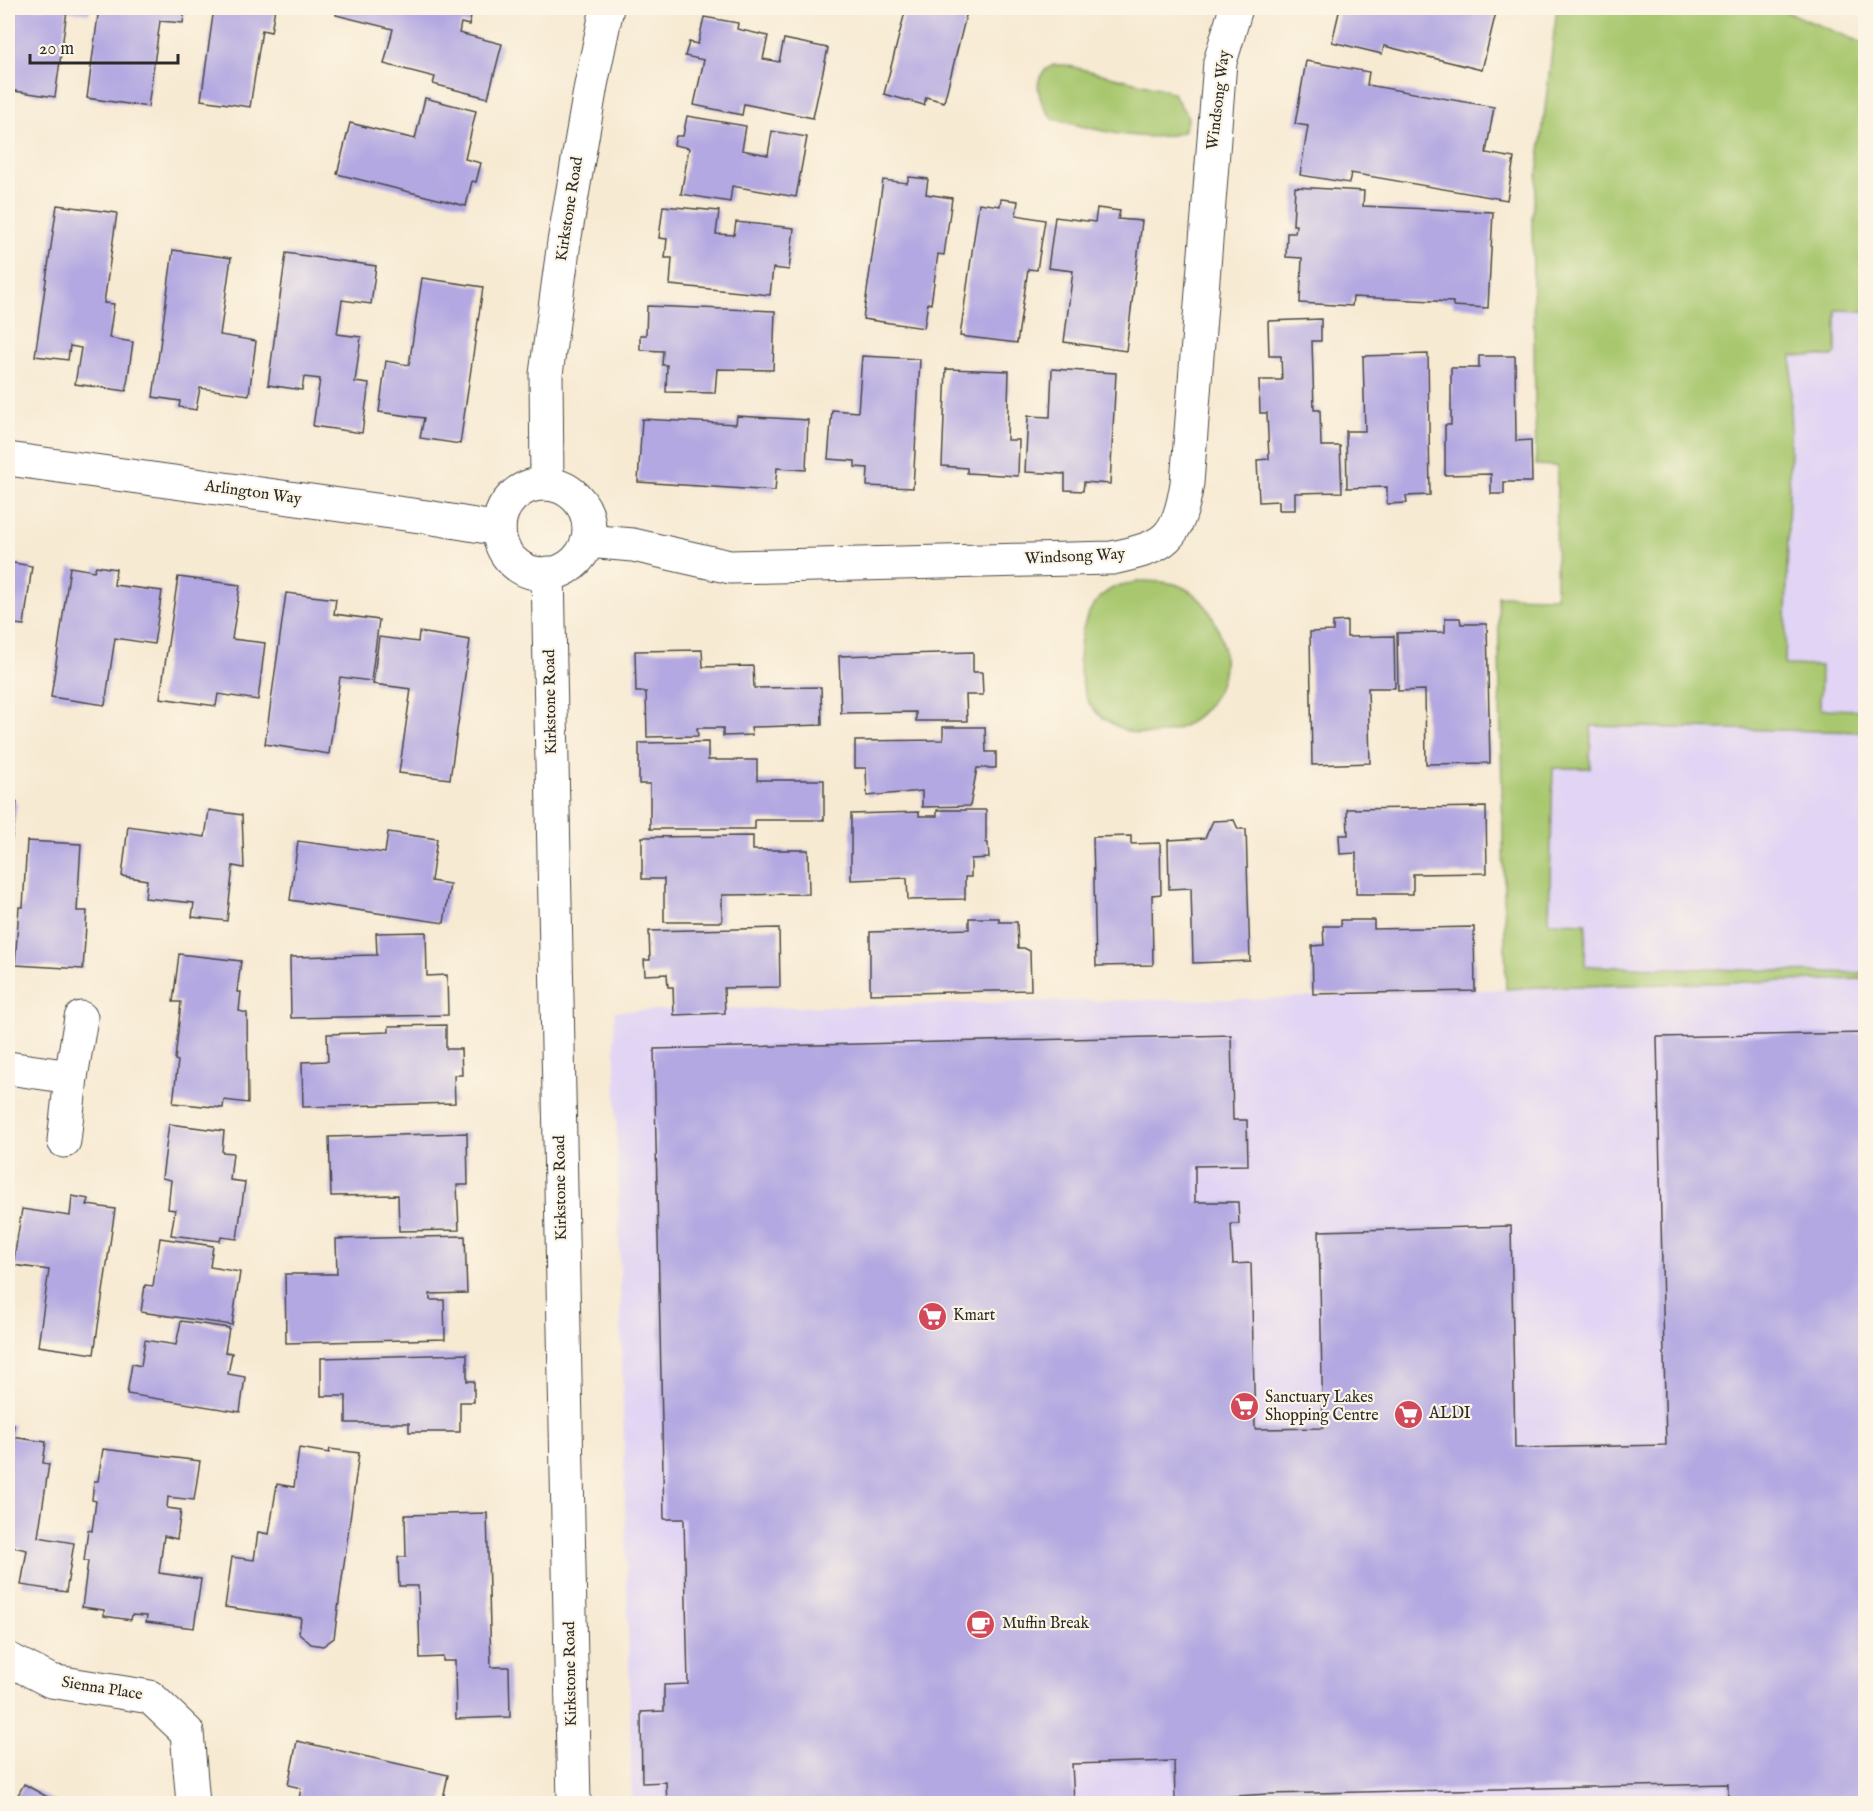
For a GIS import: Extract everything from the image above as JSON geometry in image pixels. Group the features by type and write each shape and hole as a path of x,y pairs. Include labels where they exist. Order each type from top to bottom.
{"street":[{"name":"Kirkstone Road","path":"547,483 546,375 564,242 591,85 607,8"},
{"name":"Windsong Way","path":"587,541 633,545 730,567 1112,558 1154,547 1169,537 1183,509 1187,483 1220,62 1236,8"},
{"name":"Arlington Way","path":"8,459 499,529"},
{"path":"547,483 572,493 581,502 587,515 589,528 584,551 568,567 559,572 548,573 533,572 519,567 508,557 501,544 499,529 501,515 508,501 519,491 532,485 547,483"},
{"name":"Kirkstone Road","path":"548,573 574,1803"},
{"path":"64,1141 71,1077 81,1018"},
{"path":"8,1068 71,1077"},
{"name":"Sienna Place","path":"8,1659 51,1681 150,1697 187,1732 193,1803"}],"shaded area":[{"name":"Sanctuary Lakes Shopping Centre","path":"1786,309 1865,311 1865,1803 632,1803 614,1011 1264,999 1506,989 1500,717"}],"green space":[{"path":"1557,8 1777,8 1865,44 1865,311 1836,310 1836,353 1833,356 1792,356 1785,665 1821,666 1820,709 1865,710 1866,732 1591,726 1590,768 1553,768 1549,922 1586,923 1585,966 1865,973 1865,979 1506,989 1498,596 1556,597 1557,466 1536,465 1532,218"},
{"path":"1054,65 1065,65 1173,93 1188,117 1183,132 1168,136 1135,136 1053,119 1040,98 1038,90 1041,76"},
{"path":"1144,581 1172,583 1191,592 1209,611 1223,648 1223,674 1210,704 1186,724 1172,731 1156,734 1141,734 1125,730 1101,716 1087,700 1081,673 1082,631 1093,606 1116,586"}],"building":[{"path":"8,8 90,8 89,14 67,11 55,97 8,90"},
{"path":"99,8 185,8 183,23 160,21 148,107 87,98"},
{"path":"214,8 275,8 271,32 262,30 250,107 201,100"},
{"path":"338,8 473,8 469,25 461,23 459,33 502,44 488,98 433,84 435,77 384,64 393,29 336,15"},
{"path":"906,8 968,8 944,102 926,97 924,105 884,94"},
{"path":"1340,8 1497,8 1482,70 1384,46 1382,54 1332,42"},
{"path":"704,17 738,23 737,29 768,36 763,59 779,62 784,39 828,48 813,118 744,104 742,115 694,105 704,60 685,56 689,42 698,44"},
{"path":"1306,61 1369,72 1367,85 1494,107 1486,153 1514,158 1507,200 1351,173 1349,183 1300,175 1308,126 1295,124"},
{"path":"425,98 476,111 465,159 481,163 476,182 472,181 466,206 337,174 350,123 415,139"},
{"path":"687,116 746,126 742,150 768,155 772,131 807,137 796,197 732,186 730,202 681,194 689,148 674,145 676,136 683,136"},
{"path":"909,177 928,179 926,194 952,198 944,255 938,254 931,304 928,303 924,328 863,319 883,180 907,183"},
{"path":"1295,187 1364,191 1363,206 1493,212 1488,308 1453,306 1453,302 1353,297 1352,306 1300,303 1302,258 1286,257 1287,233 1295,233 1296,225 1293,225"},
{"path":"1001,199 1018,201 1016,215 1045,220 1037,270 1028,269 1017,343 960,336 979,203 1000,206"},
{"path":"57,205 117,213 104,303 114,304 109,338 133,342 126,391 75,384 81,348 70,346 68,360 35,356"},
{"path":"663,206 719,211 716,234 734,235 736,222 794,228 789,270 773,268 770,295 670,285 672,258 665,258 667,239 659,238"},
{"path":"1097,208 1120,211 1118,219 1142,221 1126,351 1064,342 1073,271 1048,268 1055,217 1095,222"},
{"path":"173,250 231,258 220,335 256,341 249,395 200,388 196,410 179,407 180,401 153,397"},
{"path":"286,253 376,266 371,304 342,300 337,334 361,337 355,382 369,384 362,433 313,426 320,379 304,377 302,390 268,385"},
{"path":"422,278 483,287 460,444 420,438 424,418 379,412 386,361 409,365"},
{"path":"647,306 775,311 773,370 717,369 715,393 666,392 667,365 662,365 663,351 640,350 640,335 646,335"},
{"path":"1321,319 1321,341 1312,341 1314,410 1320,410 1321,446 1340,446 1342,492 1295,493 1295,510 1279,510 1279,501 1259,502 1257,460 1269,459 1267,413 1260,413 1259,380 1282,380 1281,356 1269,356 1268,321"},
{"path":"1428,354 1430,495 1406,496 1407,503 1387,504 1387,487 1347,488 1346,431 1365,431 1363,356"},
{"path":"862,356 920,359 913,488 867,486 868,468 855,467 855,461 828,459 832,410 858,412"},
{"path":"1479,356 1515,356 1516,441 1531,440 1532,482 1504,482 1504,494 1491,494 1491,474 1445,475 1445,425 1451,425 1451,368 1479,368"},
{"path":"946,369 1009,371 1007,440 1019,440 1018,476 967,473 967,468 942,466"},
{"path":"1052,369 1116,373 1110,484 1084,482 1083,491 1065,490 1065,474 1025,472 1028,416 1050,417"},
{"path":"737,416 808,420 806,470 777,468 775,491 638,482 642,419 736,424"},
{"path":"8,562 32,566 24,625 14,624 9,662"},
{"path":"96,566 116,569 114,585 162,591 154,644 115,638 105,705 51,697 70,567 94,571"},
{"path":"178,577 240,585 232,639 265,643 258,700 218,694 216,706 160,698"},
{"path":"286,593 336,599 334,614 379,620 371,681 340,677 329,754 265,744"},
{"path":"1445,618 1460,618 1461,624 1487,624 1490,763 1426,764 1425,690 1398,691 1397,633 1445,632"},
{"path":"1347,621 1347,637 1394,636 1395,688 1368,688 1370,763 1312,765 1310,632 1333,631 1333,622"},
{"path":"419,632 470,640 450,779 399,773 411,689 373,684 379,637 418,642"},
{"path":"702,650 703,667 753,666 754,688 821,687 822,725 751,727 752,735 723,736 723,728 697,728 698,736 647,737 646,692 636,692 635,651"},
{"path":"973,652 973,672 982,672 983,695 966,695 967,721 916,721 916,712 841,713 839,656"},
{"path":"943,727 985,727 986,752 996,752 996,768 977,768 970,806 922,807 922,791 867,796 866,768 855,768 855,741 943,740"},
{"path":"708,742 708,760 757,760 757,780 824,780 824,820 755,820 755,829 650,829 650,784 639,784 639,743"},
{"path":"8,801 17,802 9,857 8,856"},
{"path":"1486,807 1487,873 1413,874 1413,894 1356,894 1356,853 1340,854 1339,835 1348,835 1347,809"},
{"path":"209,810 242,815 244,868 233,866 227,921 192,917 194,903 145,898 147,880 122,876 128,826 205,837"},
{"path":"937,810 986,810 986,843 988,843 989,858 971,859 971,877 965,877 965,899 908,900 907,878 851,880 851,814 919,812 919,816 937,816"},
{"path":"1234,820 1238,829 1246,829 1250,961 1193,963 1191,888 1169,889 1168,840 1205,838 1213,821"},
{"path":"388,832 437,839 431,881 450,884 444,923 290,900 298,841 385,853"},
{"path":"753,836 753,850 808,850 809,894 722,895 722,922 664,922 664,879 642,879 642,837"},
{"path":"1131,836 1131,844 1160,843 1161,894 1152,895 1153,965 1096,966 1093,837"},
{"path":"27,841 81,844 77,911 87,911 83,969 15,965 19,907 23,907"},
{"path":"969,918 999,918 999,922 1017,922 1018,948 1030,951 1031,990 870,994 870,932 969,929"},
{"path":"1341,920 1374,920 1374,929 1474,927 1475,991 1313,994 1312,946 1324,945 1323,926 1341,926"},
{"path":"779,928 780,987 724,988 725,1013 674,1015 673,987 668,987 667,974 645,975 644,960 650,960 649,931"},
{"path":"426,932 427,976 447,975 448,1015 291,1018 290,957 377,955 376,933"},
{"path":"179,954 241,961 237,992 241,992 239,1011 247,1013 248,1103 224,1100 223,1108 173,1103 181,1002 173,1002"},
{"path":"446,1025 446,1049 461,1049 462,1075 454,1075 455,1103 303,1107 302,1062 328,1061 327,1034 389,1032 389,1026"},
{"name":"Sanctuary Lakes Shopping Centre","path":"1866,1033 1866,1804 1728,1804 1728,1784 1268,1794 1175,1800 1174,1761 1072,1764 1074,1802 667,1804 666,1782 642,1783 641,1712 664,1711 664,1685 688,1684 684,1519 664,1519 654,1049 1231,1035 1233,1120 1247,1120 1248,1165 1195,1166 1195,1202 1238,1202 1239,1224 1231,1224 1233,1264 1251,1263 1255,1429 1323,1428 1319,1231 1511,1226 1515,1448 1666,1445 1657,1037"},
{"path":"169,1124 224,1131 222,1152 233,1153 230,1180 245,1182 237,1239 221,1237 220,1241 171,1235 175,1210 168,1209 171,1180 162,1178"},
{"path":"467,1133 468,1185 457,1185 459,1230 399,1231 398,1195 331,1196 329,1137"},
{"path":"72,1196 89,1199 87,1205 115,1209 94,1354 38,1346 49,1270 13,1265 22,1209 70,1216"},
{"path":"465,1236 467,1293 430,1294 430,1300 444,1300 445,1339 286,1343 285,1274 337,1274 336,1239"},
{"path":"160,1238 213,1246 210,1267 240,1272 232,1325 141,1312 145,1285 153,1286"},
{"path":"181,1321 229,1328 225,1352 232,1353 228,1374 245,1377 240,1412 127,1394 132,1364 141,1366 145,1340 176,1345"},
{"path":"467,1354 467,1381 474,1381 474,1402 460,1402 460,1432 409,1432 409,1423 346,1423 346,1396 321,1396 321,1358"},
{"path":"8,1424 14,1425 12,1437 46,1442 43,1463 49,1464 38,1537 74,1543 66,1592 21,1585 27,1550 8,1546"},
{"path":"299,1448 329,1453 330,1449 359,1453 334,1638 323,1646 311,1644 299,1633 301,1618 225,1607 232,1557 254,1560 258,1532 269,1534 277,1484 294,1487"},
{"path":"103,1449 200,1461 194,1500 168,1497 167,1508 181,1510 177,1539 164,1536 159,1573 201,1579 194,1628 146,1622 147,1616 132,1615 131,1620 104,1616 104,1610 82,1607 88,1561 84,1561 88,1530 92,1531 96,1501 92,1500 94,1481 98,1481"},
{"path":"487,1513 491,1667 509,1667 510,1717 456,1719 455,1661 443,1661 443,1657 420,1658 418,1586 399,1586 398,1557 406,1557 405,1515"},
{"path":"297,1741 448,1775 442,1804 298,1804 301,1788 288,1785"},
{"path":"24,1784 60,1804 13,1804"}],"place":[{"name":"Kmart","path":"932,1316"},
{"name":"Sanctuary Lakes Shopping Centre","path":"1244,1407"},
{"name":"ALDI","path":"1408,1414"},
{"name":"Muffin Break","path":"981,1624"}]}
